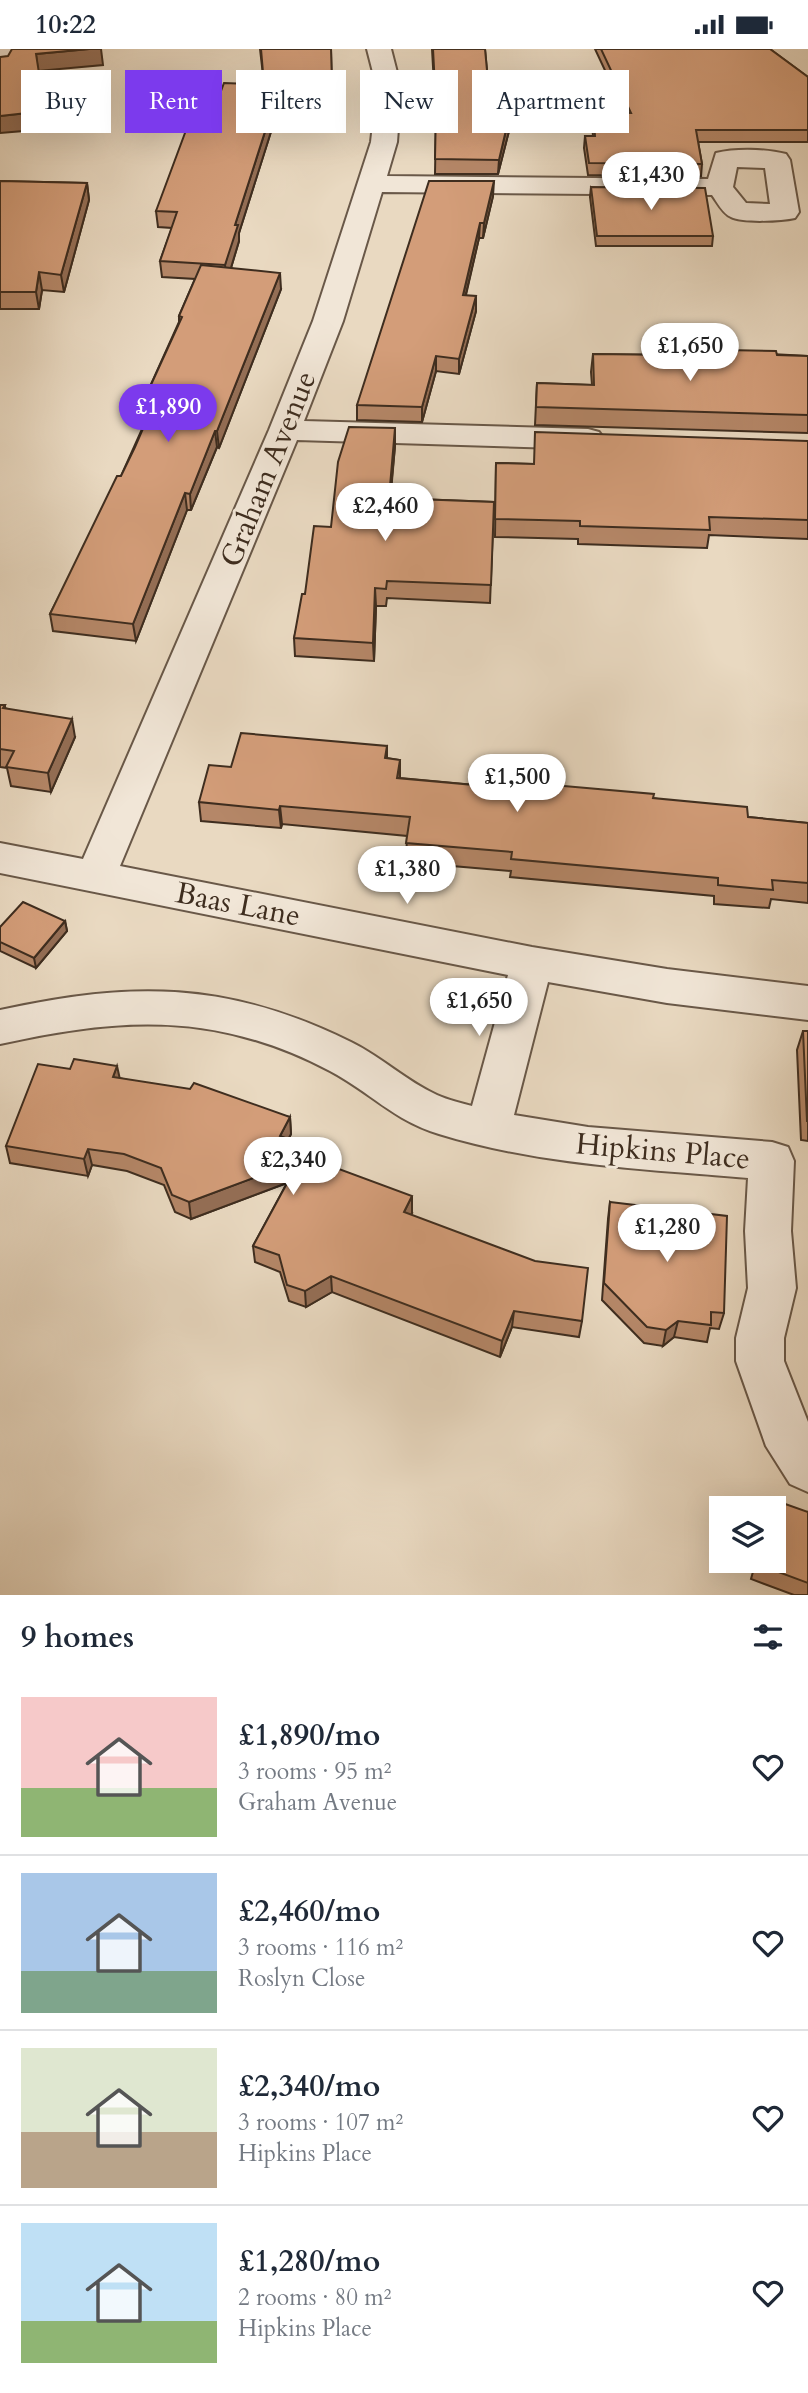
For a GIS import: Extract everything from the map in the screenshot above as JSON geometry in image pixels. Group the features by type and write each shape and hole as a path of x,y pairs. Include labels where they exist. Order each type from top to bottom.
{"street":[{"path":"0,66 11,49"},
{"name":"Graham Avenue","path":"96,876 285,430 328,321 384,142 389,88 379,49"},
{"path":"371,184 720,187"},
{"path":"285,430 615,440"},
{"name":"Baas Lane","path":"0,858 531,963 667,986 808,1003"},
{"path":"488,1129 531,963"},
{"name":"Hipkins Place","path":"0,1027 83,1010 179,1006 267,1025 350,1060 401,1098 433,1114 488,1129 584,1146 647,1152 700,1153 772,1161 768,1231 772,1288 760,1338 760,1361 784,1430 808,1467"}],"building":[{"path":"12,49 89,49 36,54 39,70 21,70 21,114 0,116 0,57 8,56"},
{"path":"261,49 331,49 332,70 263,70"},
{"path":"433,49 485,49 487,70 472,70 472,133 505,133 499,160 435,159 436,133 458,133 458,70 434,70"},
{"path":"601,49 770,49 808,77 808,130 696,130 702,164 589,163 585,136 595,136 595,133 629,133 629,70 611,70"},
{"path":"224,83 236,83 236,133 265,133 225,265 160,261 177,212 156,211 185,133 222,133"},
{"path":"0,181 87,183 61,275 39,272 36,292 0,292"},
{"path":"429,181 494,181 484,223 480,223 463,295 476,296 459,359 436,356 422,407 357,405"},
{"path":"591,187 705,188 713,236 597,236"},
{"path":"201,265 280,273 190,494 185,493 133,624 50,614 117,476 121,476 135,447 151,410 144,400 182,317 179,316"},
{"path":"673,349 776,351 777,355 808,356 808,415 536,407 537,383 594,385 593,354 674,355"},
{"path":"349,427 395,428 389,498 494,502 491,585 387,581 386,589 375,588 373,643 294,638 302,594 305,594 314,526 331,527 338,462"},
{"path":"535,432 808,441 808,520 709,517 710,530 580,526 580,521 495,519 496,463 534,464"},
{"path":"0,705 5,705 3,708 72,719 48,773 6,767 14,751 0,749"},
{"path":"241,733 387,746 385,758 400,760 397,778 518,789 519,782 654,794 653,798 747,807 748,817 808,823 808,883 772,880 773,890 718,885 718,878 511,859 512,852 406,843 410,817 280,806 279,810 199,802 209,765 231,767"},
{"path":"23,902 65,921 34,958 0,942 0,927"},
{"path":"803,1031 808,1031 808,1121 807,1121"},
{"path":"74,1059 117,1066 113,1077 190,1089 194,1083 290,1117 280,1136 323,1152 309,1158 412,1196 404,1212 535,1261 588,1268 582,1321 514,1311 502,1341 331,1276 305,1291 287,1285 279,1255 253,1246 299,1161 189,1202 172,1195 161,1168 124,1154 88,1149 84,1159 6,1146 38,1064 70,1069"},
{"path":"610,1202 727,1216 724,1313 711,1312 711,1325 678,1321 666,1330 647,1327 604,1283"},
{"path":"786,1504 808,1512 808,1583 781,1573 786,1573"}]}
